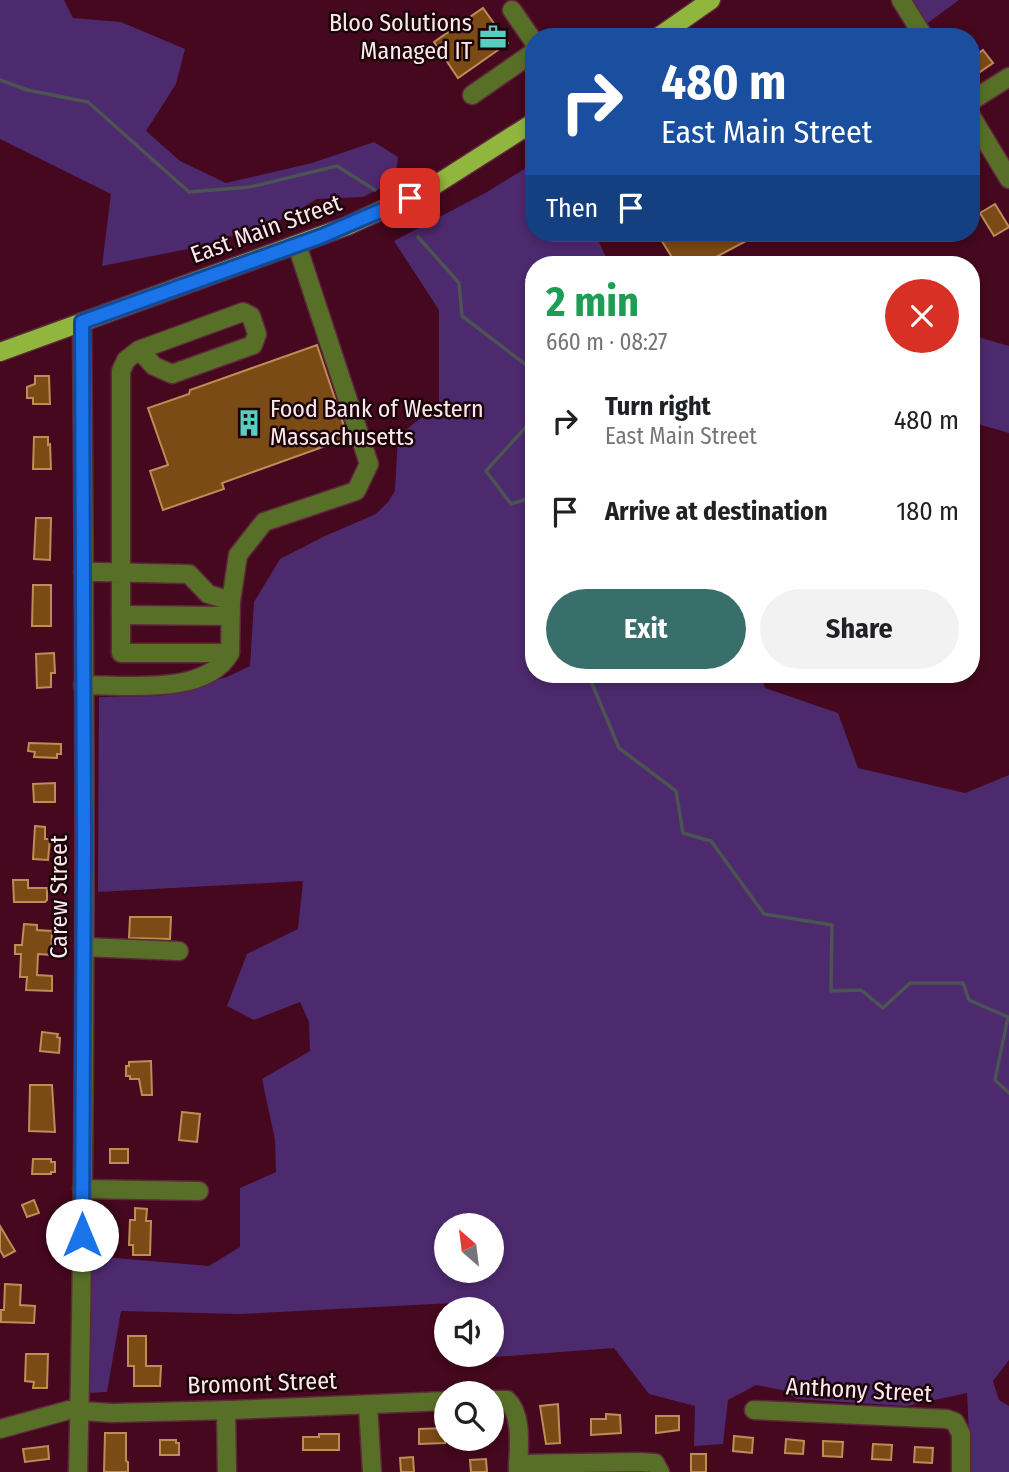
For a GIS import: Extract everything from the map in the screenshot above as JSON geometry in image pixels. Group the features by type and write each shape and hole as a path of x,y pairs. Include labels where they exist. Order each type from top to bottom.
{"main road":[{"path":"671,28 710,0"},
{"name":"East Main Street","path":"0,352 297,245 389,208 432,187 525,128"}],"street":[{"path":"901,0 918,28"},
{"path":"512,10 525,29"},
{"path":"472,95 525,58"},
{"path":"980,95 1009,77"},
{"path":"980,131 1009,179"},
{"path":"83,685 169,685 196,679 223,664 230,653 231,608 238,555 264,522 356,491 369,464 297,245"},
{"path":"139,350 154,366 172,374 253,345 257,334 251,316 243,312 139,350 126,360 121,371 121,653 230,653"},
{"name":"Carew Street","path":"78,1472 84,947 82,322"},
{"path":"83,572 189,574 208,594 231,608"},
{"path":"121,615 231,608"},
{"path":"84,947 179,951"},
{"path":"82,1189 198,1191"},
{"name":"Bromont Street","path":"0,1429 60,1411 111,1413 434,1402"},
{"path":"504,1402 513,1406 517,1420 518,1468 638,1462 656,1463 660,1472"},
{"path":"368,1405 372,1472"},
{"path":"226,1410 227,1472"},
{"name":"Anthony Street","path":"754,1410 947,1419 959,1427 961,1472"}],"shaded area":[{"path":"0,0 64,0 73,18 121,22 185,49 176,84 146,131 180,161 226,183 312,163 374,142 398,157 395,181 363,197 317,199 283,219 198,247 102,266 111,194 0,139"},
{"path":"911,0 959,0 925,25"},
{"path":"525,169 525,242 599,242 605,256 525,256 525,683 764,683 765,688 838,713 858,768 965,793 1009,775 1009,1360 993,1381 999,1400 1009,1406 1009,1472 971,1472 967,1393 907,1406 796,1399 787,1391 756,1385 728,1400 723,1444 694,1446 695,1406 649,1394 614,1348 504,1356 504,1297 434,1297 434,1304 239,1314 121,1311 107,1392 87,1393 92,1256 209,1266 240,1247 240,1188 276,1172 275,1140 262,1079 310,1051 309,1022 300,1002 254,1020 227,1006 247,954 298,929 303,881 98,892 99,697 159,696 227,677 250,666 254,602 280,559 376,514 395,491 398,436 439,404 439,310 394,241"},
{"path":"980,338 1009,346 1009,433 980,425"}],"building":[{"path":"483,8 508,43 458,78 434,42"},
{"path":"983,50 993,63 980,72 980,52"},
{"path":"995,204 1009,227 994,236 980,213"},
{"path":"663,242 744,242 718,256 671,256"},
{"name":"Food Bank of Western Massachusetts","path":"317,345 348,438 222,483 224,489 163,510 150,471 168,465 148,408 189,394 190,390"},
{"path":"35,376 49,376 50,404 33,404 33,398 27,398 27,387 35,384"},
{"path":"34,437 48,437 51,469 33,469"},
{"path":"36,518 51,518 50,560 34,559"},
{"path":"33,585 51,585 51,626 32,626"},
{"path":"54,653 55,673 51,673 51,687 37,688 36,654"},
{"path":"29,743 61,744 61,754 57,754 57,758 34,757 35,752 28,751"},
{"path":"55,783 55,802 34,802 33,784"},
{"path":"35,826 45,827 45,839 50,839 48,860 33,859"},
{"path":"13,880 28,880 28,888 47,888 47,900 14,902"},
{"path":"130,917 171,917 170,939 129,938"},
{"path":"24,924 37,925 37,930 52,931 51,955 38,954 37,975 52,976 52,991 26,990 27,977 20,977 21,954 15,954 15,945 22,945"},
{"path":"42,1032 58,1034 59,1053 40,1051"},
{"path":"151,1061 152,1095 142,1095 139,1079 126,1076 126,1066 129,1066 129,1062"},
{"path":"30,1085 52,1085 55,1132 29,1131"},
{"path":"182,1112 200,1114 197,1142 179,1140"},
{"path":"110,1149 128,1149 128,1163 110,1163"},
{"path":"33,1159 51,1159 51,1162 55,1162 55,1172 32,1174"},
{"path":"34,1200 39,1213 27,1217 22,1205"},
{"path":"135,1208 147,1209 146,1221 151,1221 150,1255 133,1255 133,1245 129,1245 130,1220 135,1220"},
{"path":"0,1226 15,1251 4,1257 0,1250"},
{"path":"5,1284 21,1285 20,1305 35,1306 34,1323 1,1322"},
{"path":"128,1336 146,1336 146,1366 161,1366 160,1386 134,1386 134,1366 128,1366"},
{"path":"26,1354 48,1354 47,1388 33,1388 34,1382 25,1381"},
{"path":"558,1404 560,1443 546,1444 540,1406"},
{"path":"606,1414 620,1415 621,1433 591,1435 591,1419 606,1419"},
{"path":"656,1416 679,1416 679,1430 656,1433"},
{"path":"434,1428 434,1443 419,1444 419,1429"},
{"path":"105,1433 126,1433 128,1472 104,1472"},
{"path":"319,1434 339,1434 339,1450 303,1450 303,1437 319,1437"},
{"path":"734,1436 753,1438 752,1453 733,1451"},
{"path":"786,1439 804,1441 803,1454 785,1453"},
{"path":"160,1440 176,1440 176,1443 179,1443 179,1455 160,1455"},
{"path":"823,1441 843,1442 842,1457 823,1456"},
{"path":"873,1444 892,1445 891,1460 872,1459"},
{"path":"48,1446 49,1459 25,1462 23,1449"},
{"path":"915,1447 933,1448 932,1463 914,1462"},
{"path":"691,1454 706,1454 706,1472 691,1472"},
{"path":"413,1457 414,1472 401,1472 400,1458"},
{"path":"486,1459 487,1472 471,1472 470,1460"}],"waterway":[{"path":"0,80 27,90 88,102 189,192 250,187 337,166 375,190"},
{"path":"418,237 459,283 462,316 525,364"},
{"path":"525,428 486,471 511,504 525,500"},
{"path":"592,683 619,748 676,791 683,833 711,841 764,914 832,925 831,991 861,990 883,1008 910,983 963,983 969,1000 1008,1017 995,1080 1009,1093"}],"place":[{"name":"Bloo Solutions Managed IT","path":"493,37"},
{"name":"Food Bank of Western Massachusetts","path":"249,423"}],"route":[{"path":"82,1235 82,322 322,236 410,198"}]}
